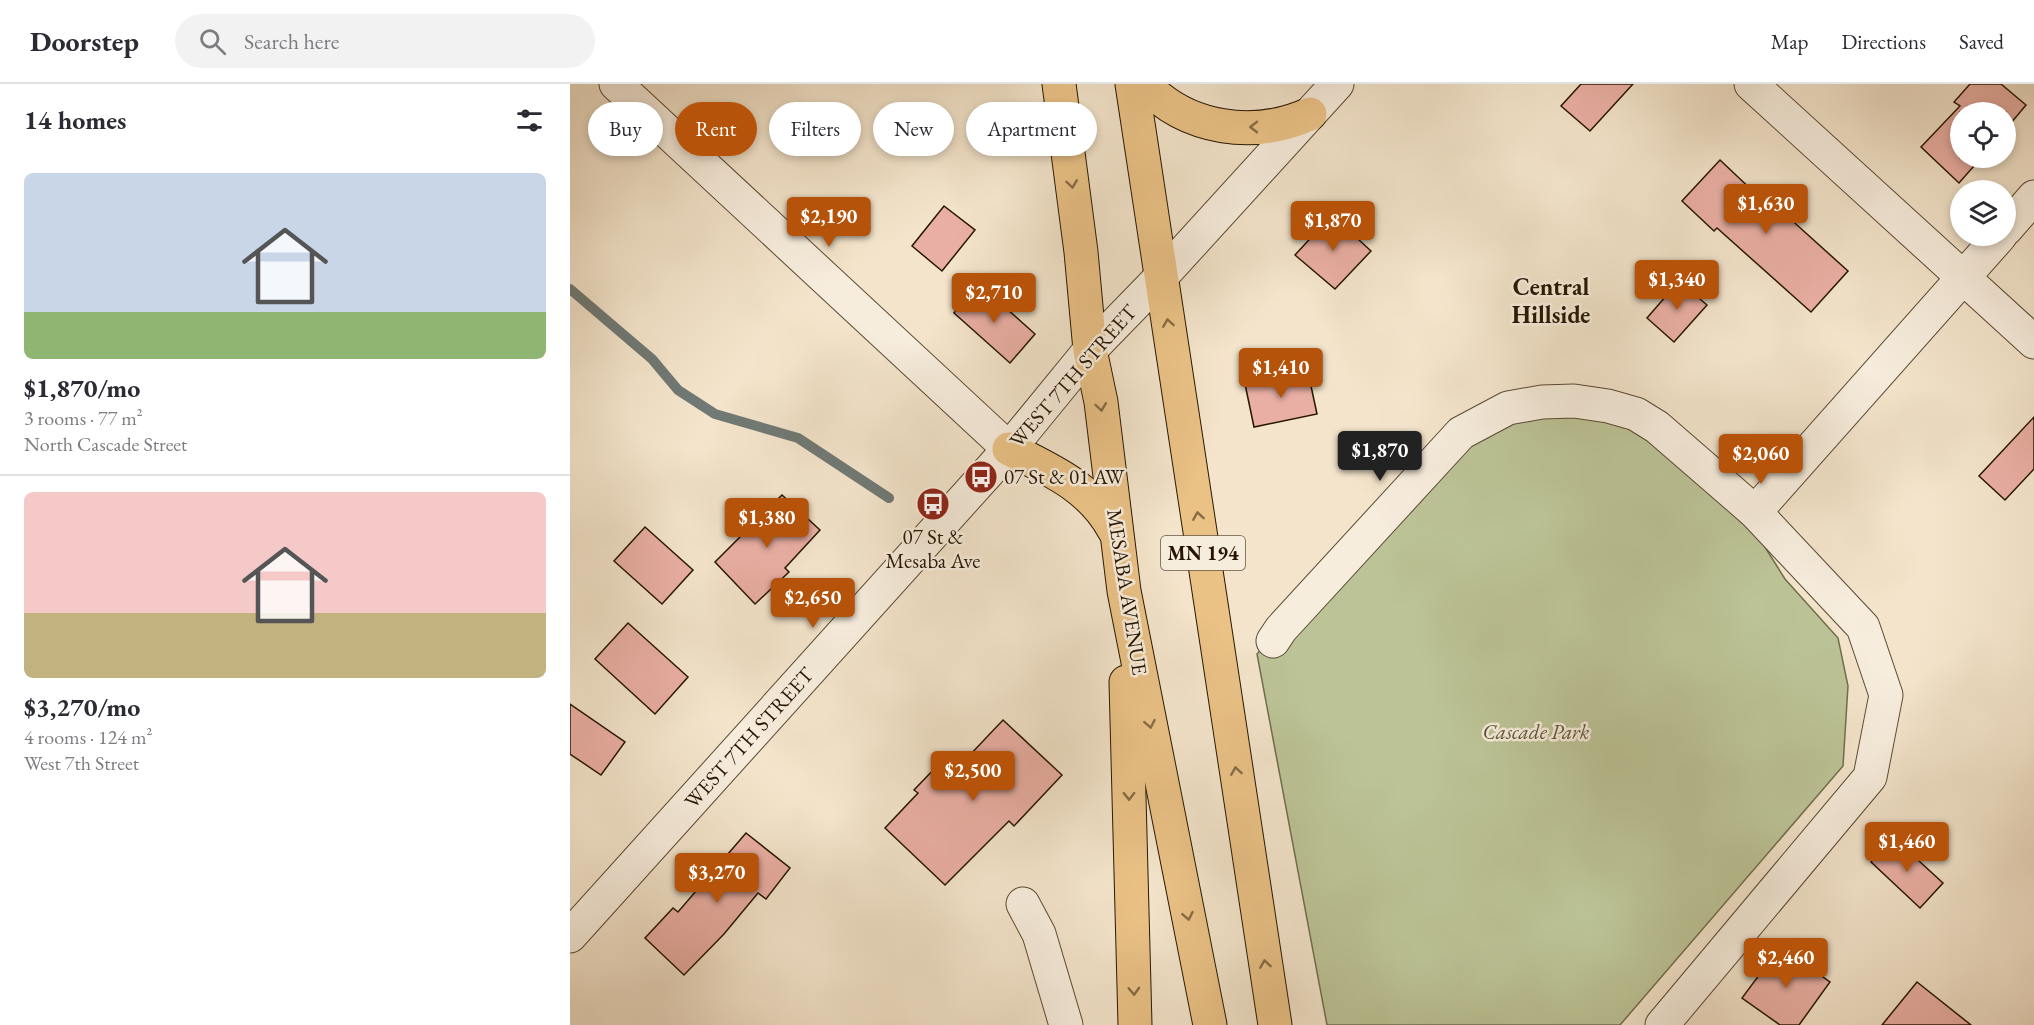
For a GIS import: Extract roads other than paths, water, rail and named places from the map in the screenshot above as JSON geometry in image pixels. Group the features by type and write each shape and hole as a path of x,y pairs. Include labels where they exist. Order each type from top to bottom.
{"highway":[{"name":"MESABA AVENUE","path":"1059,84 1082,252 1090,350 1101,402 1124,591 1210,1025"},
{"name":"MN 194","path":"1132,84 1274,1023"},
{"path":"1143,84 1161,100 1187,115 1235,127 1285,125 1310,114"},
{"path":"1008,449 1055,471 1084,491 1103,511 1116,536"},
{"path":"1124,591 1135,1025"}],"street":[{"path":"615,84 1008,449"},
{"name":"WEST 7TH STREET","path":"570,936 1008,449 1090,350 1161,277 1337,84"},
{"path":"1751,84 2034,342"},
{"path":"2016,218 2034,197"},
{"path":"1755,512 1991,246"},
{"path":"1273,641 1281,629 1461,433 1508,408 1542,402 1574,401 1608,405 1636,414 1657,428 1755,512 1863,627 1886,695 1870,777 1663,1025"},
{"path":"1023,904 1039,934 1065,1025"}],"waterway":[{"path":"570,289 652,359 678,390 715,414 798,438 889,498"}],"place":[{"name":"07 St & 01 AW","path":"981,477"},
{"name":"07 St & Mesaba Ave","path":"933,504"}],"district":[{"name":"Central Hillside","path":"1551,301"}],"park label":[{"name":"Cascade Park","path":"1536,732"}]}
